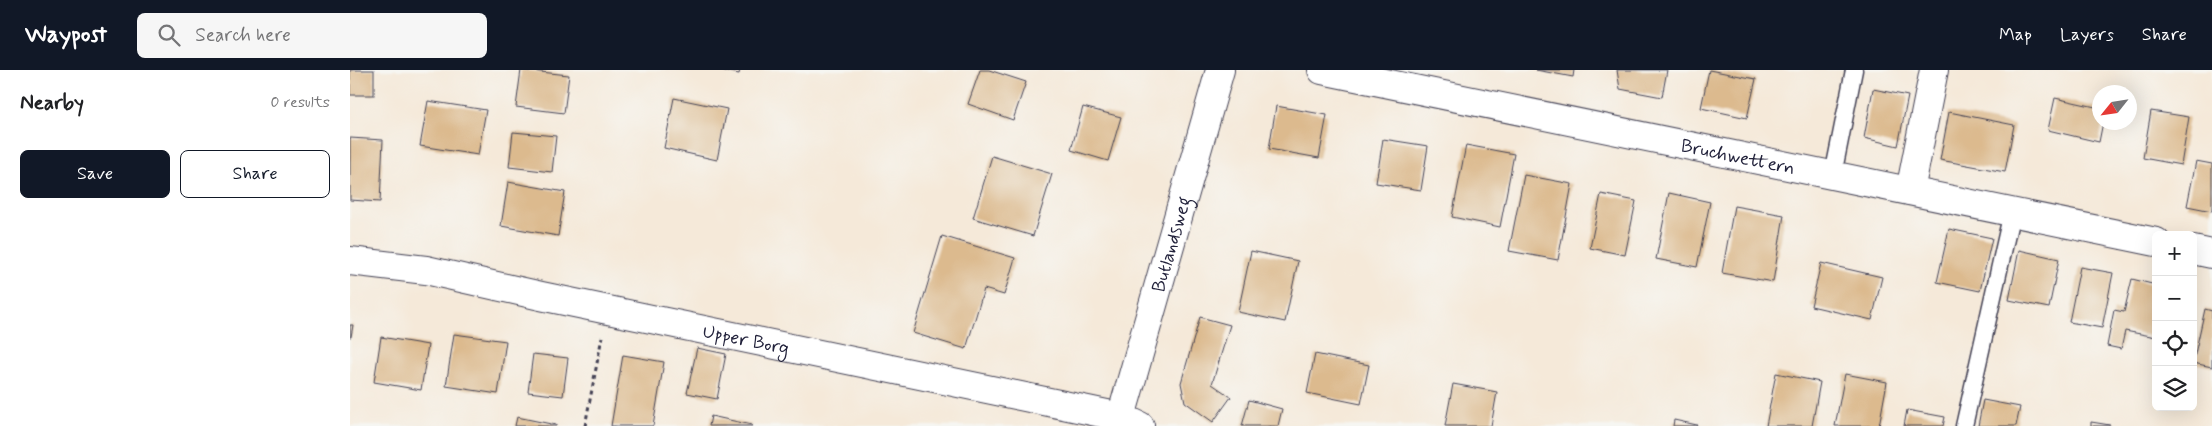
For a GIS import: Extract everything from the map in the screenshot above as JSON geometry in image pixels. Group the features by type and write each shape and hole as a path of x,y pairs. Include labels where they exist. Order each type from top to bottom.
{"street":[{"name":"Butlandsweg","path":"1130,421 1220,70"},
{"name":"Bruchwettern","path":"1322,70 2152,241"},
{"path":"1910,191 1934,70"},
{"path":"2197,251 2212,254"},
{"name":"Upper Borg","path":"350,261 426,270 1130,421"}],"lane":[{"path":"1833,175 1854,70"},
{"path":"1964,426 2012,212"}],"path":[{"path":"585,426 607,310"}],"building":[{"path":"350,70 374,70 374,95 350,95"},
{"path":"521,70 569,75 564,113 516,107"},
{"path":"721,70 740,70 739,74"},
{"path":"980,70 989,70 1026,82 1013,120 968,104"},
{"path":"1536,70 1574,70 1573,77"},
{"path":"1617,70 1667,70 1662,97 1620,89"},
{"path":"1709,70 1756,79 1747,118 1701,108"},
{"path":"1873,89 1908,96 1898,146 1864,138"},
{"path":"674,98 727,109 717,160 664,148"},
{"path":"2055,98 2092,106 2092,130 2101,130 2099,142 2048,130"},
{"path":"428,101 486,110 478,155 420,146"},
{"path":"1276,106 1327,115 1319,158 1269,149"},
{"path":"1083,107 1121,117 1108,161 1071,150"},
{"path":"2151,111 2189,117 2181,165 2143,158"},
{"path":"1949,112 2014,125 2005,172 1940,160"},
{"path":"513,132 556,136 552,172 509,167"},
{"path":"350,138 383,140 380,202 350,200"},
{"path":"1383,139 1428,146 1421,190 1376,183"},
{"path":"1466,145 1514,154 1500,227 1452,217"},
{"path":"992,156 1052,174 1033,236 973,218"},
{"path":"2196,161 2212,164 2212,211 2187,206"},
{"path":"1524,175 1572,184 1558,260 1509,251"},
{"path":"508,182 565,192 558,236 501,226"},
{"path":"1669,193 1710,202 1697,267 1656,259"},
{"path":"1601,194 1636,201 1625,255 1590,248"},
{"path":"1734,206 1784,215 1773,282 1722,273"},
{"path":"1949,229 1992,238 1980,291 1937,282"},
{"path":"942,236 1015,258 1004,295 984,289 966,349 913,333"},
{"path":"2019,250 2059,259 2049,308 2009,300"},
{"path":"1251,251 1298,261 1285,322 1238,312"},
{"path":"1821,263 1882,277 1872,320 1811,306"},
{"path":"2080,267 2113,273 2102,328 2069,322"},
{"path":"2132,279 2152,284 2152,336 2125,331 2121,349 2107,346 2114,310 2124,312"},
{"path":"2205,309 2212,311 2212,367 2197,364 2197,345"},
{"path":"1200,317 1230,325 1212,384 1231,397 1213,422 1185,402 1181,383"},
{"path":"350,325 353,325 351,337 350,337"},
{"path":"454,334 506,341 498,394 446,386"},
{"path":"381,337 428,345 421,390 374,382"},
{"path":"697,348 726,354 717,399 687,393"},
{"path":"533,354 568,358 563,396 528,392"},
{"path":"1315,354 1369,365 1361,404 1307,393"},
{"path":"623,355 664,362 653,426 611,426"},
{"path":"1776,373 1820,382 1812,426 1766,426"},
{"path":"1845,374 1887,382 1879,426 1835,426"},
{"path":"1453,384 1497,392 1491,426 1445,426"},
{"path":"1249,400 1282,409 1278,426 1242,426"},
{"path":"1983,400 2020,407 2016,426 1978,426"},
{"path":"1907,410 1945,417 1943,426 1904,426"},
{"path":"711,416 752,425 752,426 709,426"},
{"path":"517,417 556,425 556,426 515,426"},
{"path":"1674,420 1697,425 1697,426 1673,426"},
{"path":"2091,422 2110,425 2110,426 2091,426"}]}
